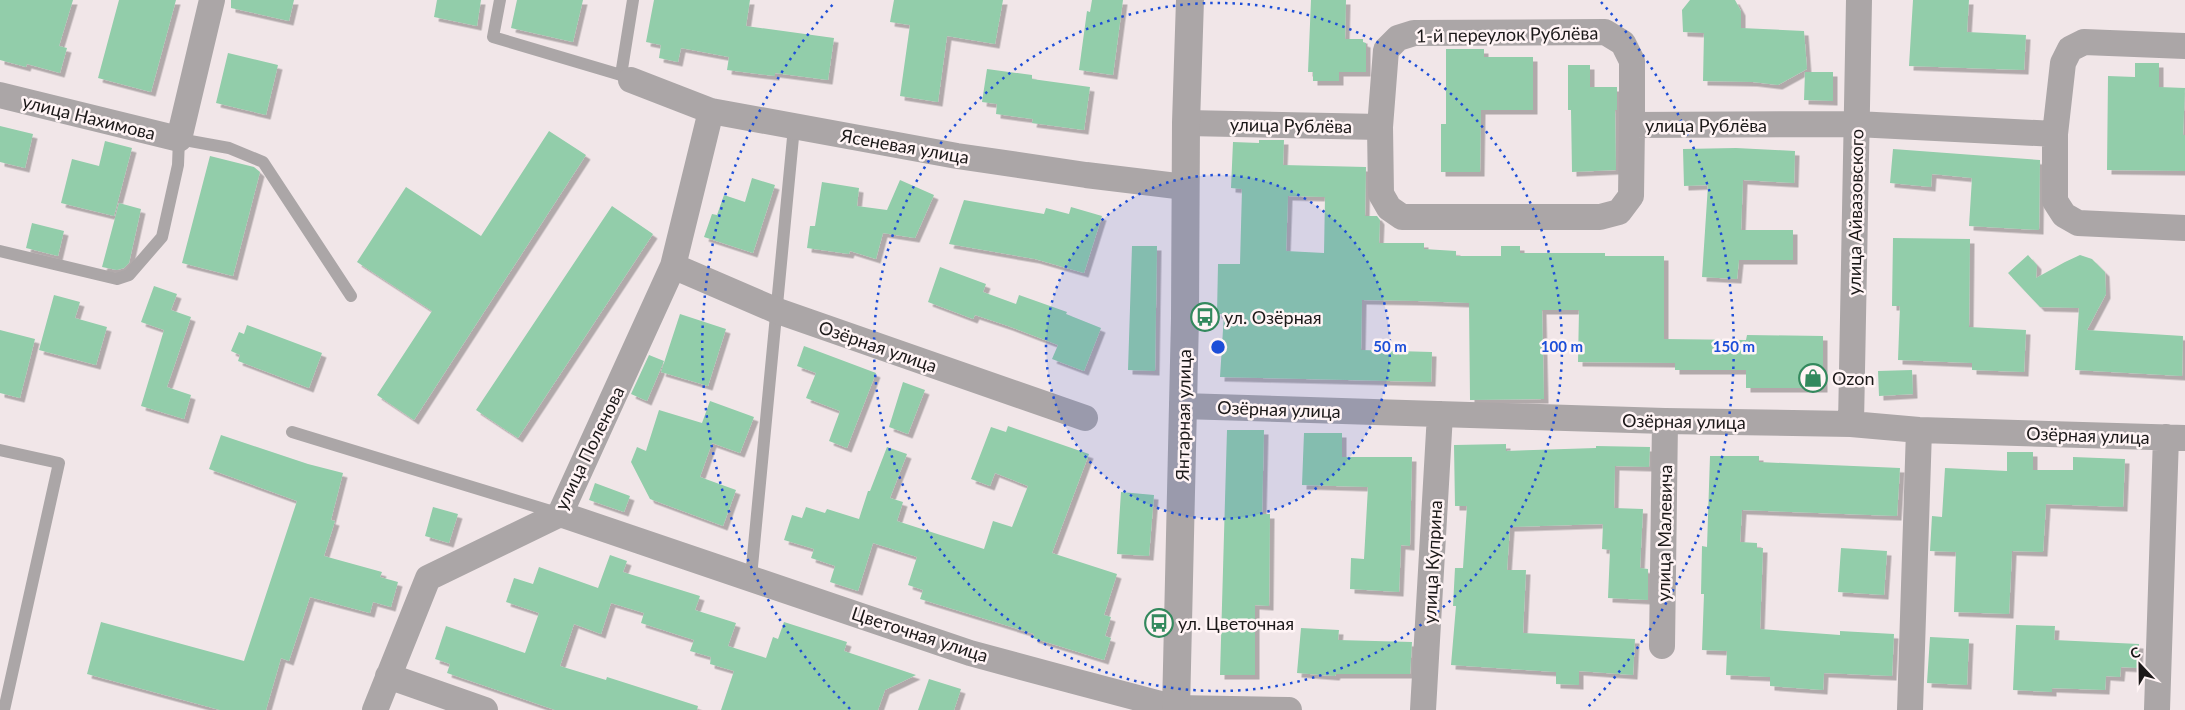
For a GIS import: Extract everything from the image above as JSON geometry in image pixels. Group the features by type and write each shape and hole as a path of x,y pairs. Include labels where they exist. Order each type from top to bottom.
{"street":[{"path":"179,139 212,0"},
{"name":"Янтарная улица","path":"1176,709 1185,318 1186,123 1190,0"},
{"name":"улица Айвазовского","path":"1852,424 1859,0"},
{"name":"1-й переулок Рублёва","path":"1380,127 1386,50 1398,38 1414,33 1605,32 1623,43 1632,61 1632,125"},
{"path":"2185,46 2084,42 2070,48 2063,63 2055,134 2055,201 2064,215 2078,223 2185,228"},
{"name":"Ясеневая улица","path":"626,77 711,111 957,156 1185,187"},
{"name":"улица Нахимова","path":"0,94 179,139"},
{"name":"улица Поленова","path":"375,710 428,578 560,514 673,266 711,111"},
{"name":"улица Рублёва","path":"1186,123 1380,127 1381,194 1389,208 1402,217 1600,217 1619,212 1631,196 1632,125 1856,124 2055,134"},
{"name":"Озёрная улица","path":"673,266 775,310 1086,418"},
{"name":"Озёрная улица","path":"1182,406 1665,421 1852,424 1918,430 2175,438"},
{"name":"улица Куприна","path":"1423,710 1440,414"},
{"name":"улица Малевича","path":"1662,646 1665,421"},
{"path":"1910,710 1918,430"},
{"path":"2156,710 2175,438"},
{"name":"Цветочная улица","path":"560,514 751,577 970,653 1176,709 1289,710"},
{"path":"388,676 485,710"}],"lane":[{"path":"500,0 494,37 626,77 634,0"},
{"path":"751,577 775,310 794,127"},
{"path":"0,251 116,279 129,275 162,237 178,165 179,139 229,148 263,162 351,296"},
{"path":"292,432 560,514"},
{"path":"0,450 59,463 4,710"}],"building":[{"path":"0,0 73,0 59,46 67,48 60,73 27,64 26,67 0,60"},
{"path":"119,0 176,0 151,92 98,78"},
{"path":"231,0 294,0 289,21 231,8"},
{"path":"437,0 481,0 477,26 434,17"},
{"path":"517,0 583,0 573,42 511,28"},
{"path":"654,0 750,0 746,26 834,38 828,80 775,73 775,76 727,70 729,57 681,48 678,62 659,58 661,45 646,42"},
{"path":"894,0 1003,0 995,44 947,36 938,102 900,96 910,25 890,22"},
{"path":"1092,0 1123,0 1113,75 1079,70 1087,11 1090,12"},
{"path":"1311,0 1346,0 1345,39 1363,39 1363,42 1366,43 1366,72 1339,72 1339,81 1313,81 1313,72 1308,72"},
{"path":"1690,0 1735,0 1741,11 1741,28 1804,31 1807,69 1778,85 1753,82 1703,81 1704,33 1683,32 1682,10"},
{"path":"1913,0 1969,0 1967,32 2026,35 2024,70 1909,66"},
{"path":"1446,49 1484,49 1484,57 1533,57 1533,110 1481,110 1480,172 1441,172 1441,124 1446,124"},
{"path":"228,53 278,65 266,115 216,103"},
{"path":"2135,63 2159,63 2159,87 2185,88 2183,135 2185,135 2185,171 2107,170 2108,76 2135,77"},
{"path":"1568,65 1590,65 1590,87 1617,87 1617,110 1615,110 1616,170 1572,172 1571,110 1568,110"},
{"path":"987,69 1032,75 1032,79 1090,87 1084,130 1032,123 1033,119 996,114 997,104 982,102"},
{"path":"1805,72 1833,72 1833,101 1804,100"},
{"path":"0,126 33,134 25,168 0,162"},
{"path":"549,131 586,155 414,420 377,395 432,311 357,262 406,187 481,236"},
{"path":"1259,140 1284,140 1283,165 1366,167 1365,216 1377,216 1380,220 1379,243 1424,243 1424,249 1456,251 1456,256 1501,256 1501,246 1520,246 1520,253 1605,253 1605,256 1664,256 1664,339 1746,340 1747,335 1823,336 1823,388 1746,388 1746,370 1675,370 1675,363 1578,362 1579,310 1542,310 1544,399 1470,400 1469,303 1418,301 1362,300 1361,350 1432,352 1431,382 1220,377 1224,314 1217,314 1218,264 1240,264 1242,189 1231,188 1233,142 1259,143","holes":["1288,196 1325,197 1324,253 1286,251"]},
{"path":"105,141 132,148 114,216 61,203 72,159 99,166"},
{"path":"1736,148 1795,151 1794,183 1743,180 1741,230 1793,230 1793,260 1739,260 1737,279 1702,277 1708,185 1684,186 1683,149"},
{"path":"1893,149 2040,160 2039,230 1969,226 1972,178 1932,174 1931,187 1890,183"},
{"path":"210,156 254,167 260,172 233,276 182,263"},
{"path":"752,178 775,185 753,253 704,237 712,214 717,215 724,195 745,202"},
{"path":"900,180 934,195 915,238 883,233 876,259 850,251 849,254 807,248 810,226 815,226 822,182 859,188 857,206 887,210"},
{"path":"964,200 1044,214 1046,208 1069,214 1071,207 1102,216 1084,273 1035,259 949,244"},
{"path":"119,203 141,209 129,263 124,268 117,270 102,267"},
{"path":"612,206 653,234 518,438 476,410"},
{"path":"32,223 64,231 58,256 26,248"},
{"path":"1893,238 1970,239 1969,327 2026,330 2024,372 1972,370 1972,363 1898,360 1900,306 1892,306"},
{"path":"1132,246 1157,246 1155,371 1128,370"},
{"path":"2028,255 2037,265 2036,278 2080,255 2092,259 2105,272 2106,294 2087,330 2183,336 2182,376 2075,370 2079,308 2040,307 2008,273"},
{"path":"940,267 986,284 983,292 1016,304 1019,295 1067,312 1066,314 1101,328 1084,371 1052,359 1058,345 975,315 973,319 928,302"},
{"path":"154,286 177,294 171,310 191,317 167,387 191,395 184,419 141,406 164,330 141,322"},
{"path":"54,295 80,302 75,318 107,327 96,365 39,350"},
{"path":"680,314 726,329 708,386 661,372"},
{"path":"247,325 322,353 309,388 238,361 240,355 231,351 239,332 244,334"},
{"path":"0,330 35,339 20,398 0,393"},
{"path":"804,346 876,373 847,448 829,441 840,411 806,398 816,373 797,366"},
{"path":"649,355 664,361 647,401 631,394"},
{"path":"1912,370 1913,394 1879,396 1878,371"},
{"path":"903,382 925,390 908,434 889,427"},
{"path":"710,401 754,417 740,453 712,443 700,477 736,490 723,526 650,499 631,462 637,447 646,451 659,410 702,423"},
{"path":"1008,426 1089,454 1052,553 1117,574 1104,615 1111,617 1105,636 1111,638 1104,660 1033,638 1034,634 920,599 923,590 908,585 917,557 873,543 858,591 830,582 835,566 811,558 814,549 784,540 792,515 802,518 806,507 825,513 827,509 859,519 868,491 870,491 887,447 907,454 890,498 903,502 897,521 984,549 993,521 1012,527 1028,486 995,473 990,486 971,479 991,427 1006,432"},
{"path":"1227,430 1264,430 1262,514 1270,514 1269,606 1255,605 1255,675 1220,675"},
{"path":"1304,433 1342,433 1342,457 1412,457 1410,546 1401,545 1399,592 1350,589 1351,558 1364,559 1368,487 1302,485"},
{"path":"221,435 308,464 343,473 331,520 335,521 324,556 382,572 380,577 398,582 391,607 373,602 370,613 310,597 289,661 281,658 266,710 220,710 87,674 101,622 244,661 297,501 209,469"},
{"path":"1506,444 1506,451 1596,448 1596,446 1650,447 1649,467 1615,466 1614,508 1643,509 1640,568 1648,569 1648,600 1608,598 1610,550 1602,549 1603,524 1510,527 1507,570 1526,570 1523,633 1635,639 1633,675 1579,671 1579,685 1556,684 1556,672 1451,665 1456,606 1453,606 1455,568 1463,568 1467,506 1455,506 1454,445"},
{"path":"2007,452 2033,452 2033,470 2073,470 2073,457 2125,459 2123,507 2046,504 2043,552 2012,551 2009,614 1954,612 1956,552 1930,551 1932,516 1942,517 1945,468 2007,471"},
{"path":"1710,456 1759,456 1759,462 1900,468 1897,516 1742,510 1740,542 1757,543 1757,548 1763,548 1760,629 1840,635 1840,631 1894,634 1892,676 1824,673 1823,690 1770,686 1770,677 1726,675 1727,651 1702,650 1704,594 1701,594 1702,546 1707,547"},
{"path":"595,483 630,496 624,512 589,500"},
{"path":"1121,492 1154,495 1149,556 1117,554"},
{"path":"433,507 458,514 449,543 425,536"},
{"path":"1841,548 1887,551 1884,595 1838,592"},
{"path":"610,555 627,561 623,572 700,596 695,610 736,623 728,646 766,658 773,637 778,639 784,622 847,642 844,651 916,675 885,690 878,710 721,710 734,671 710,664 711,657 690,651 694,640 641,623 644,613 611,603 601,634 574,624 560,666 606,680 607,677 698,706 697,710 555,710 447,673 450,664 435,659 446,626 525,653 539,613 506,602 514,578 533,584 539,567 598,588"},
{"path":"2016,625 2055,626 2054,640 2139,644 2138,668 2121,667 2120,677 2106,676 2105,690 2052,688 2052,692 2013,690"},
{"path":"1301,628 1339,630 1338,640 1412,642 1410,674 1336,674 1335,676 1297,673"},
{"path":"1930,637 1969,639 1967,685 1927,683"},
{"path":"929,679 961,689 954,710 918,710"}],"place":[{"name":"ул. Озёрная","path":"1205,317"},
{"name":"Ozon","path":"1813,378"},
{"name":"ул. Цветочная","path":"1159,623"}]}
